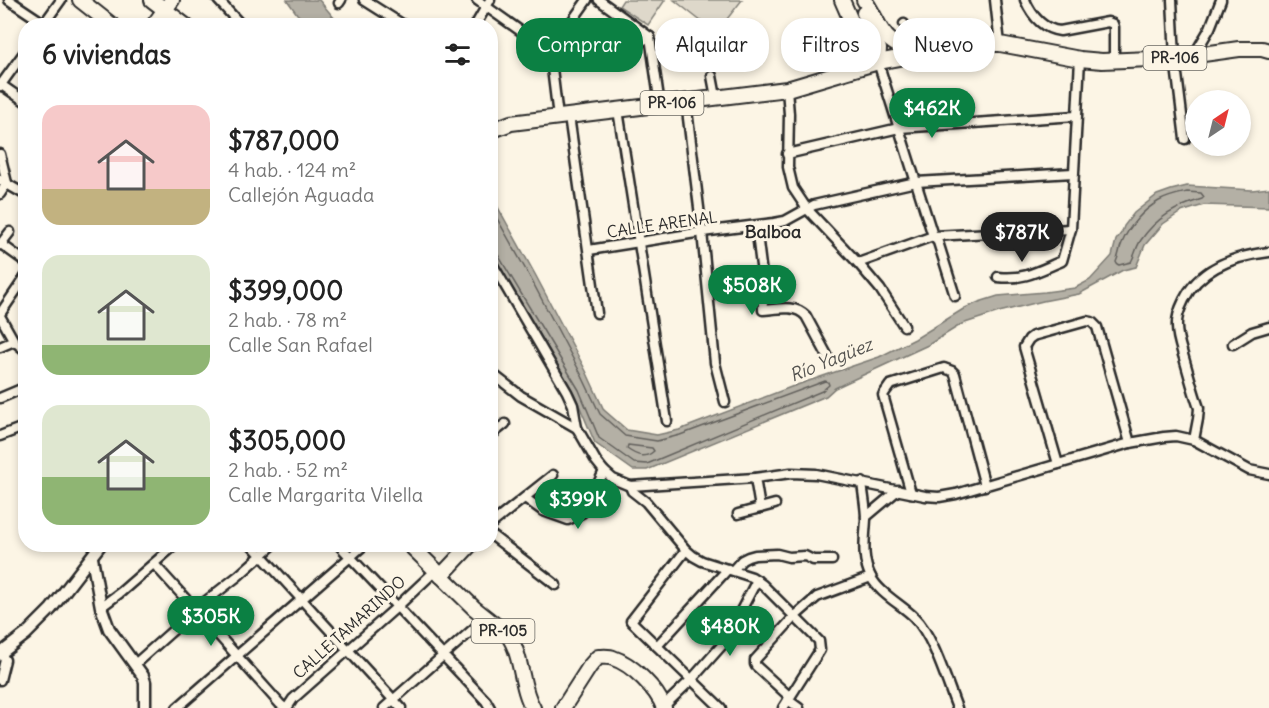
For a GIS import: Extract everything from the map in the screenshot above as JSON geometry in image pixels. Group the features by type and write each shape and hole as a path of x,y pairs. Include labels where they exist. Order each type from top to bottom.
{"main road":[{"path":"80,0 103,18"},
{"path":"152,0 168,5 179,18"},
{"path":"842,0 850,18"},
{"path":"849,0 857,18"},
{"path":"859,0 866,18"},
{"path":"864,0 884,34 893,42"},
{"path":"159,18 168,5"},
{"name":"PR-106","path":"995,44 1102,62 1175,58 1239,49 1269,51"},
{"name":"PR-106","path":"498,128 511,123 787,89 843,72"},
{"name":"PR-105","path":"417,552 479,613 508,635 518,657 533,708"},
{"name":"CALLE TAMARINDO","path":"438,574 462,552"},
{"path":"563,708 598,657 612,657 633,669 656,693 664,707"}],"street":[{"path":"9,0 35,18"},
{"path":"49,18 61,0"},
{"path":"218,0 235,18"},
{"path":"364,0 392,18"},
{"path":"477,0 488,3 516,25"},
{"path":"574,18 587,0"},
{"path":"599,0 650,37 660,105"},
{"path":"995,0 1000,44"},
{"path":"1025,0 1033,15 1044,26 1054,30 1060,31 1108,22 1113,24 1114,61"},
{"path":"1172,0 1175,58 1185,139"},
{"path":"1194,55 1210,28 1221,0"},
{"path":"480,18 488,3"},
{"path":"643,40 650,37"},
{"path":"998,277 1020,277 1062,261 1071,229 1080,59"},
{"path":"18,61 0,85 18,97"},
{"path":"554,72 589,250 597,313"},
{"path":"879,72 955,296"},
{"path":"712,76 716,97"},
{"path":"787,89 789,114 787,154 789,177 793,188 807,209 880,289 904,326"},
{"path":"686,102 715,363 725,402"},
{"path":"618,110 667,421"},
{"path":"787,154 899,128 1076,116"},
{"path":"0,154 4,182 0,194"},
{"name":"CALLE ARENAL","path":"589,250 785,221 814,205 916,182 1073,173"},
{"path":"4,182 18,190"},
{"path":"756,226 762,274 763,310 794,309 802,312 827,355"},
{"path":"858,263 933,236 1071,229"},
{"path":"10,232 0,245 18,257"},
{"path":"1194,440 1198,408 1178,338 1176,325 1180,307 1187,293 1207,271 1241,256 1269,252"},
{"path":"498,274 567,392 573,405 577,428 596,461 613,479 630,486 803,473 939,497 985,486 1130,443 1176,436 1194,440 1249,470 1269,474"},
{"path":"18,288 0,315 18,344"},
{"path":"1058,464 1024,347 1033,336 1087,321 1097,327 1130,443"},
{"path":"1233,345 1252,332 1269,327"},
{"path":"0,347 14,340"},
{"path":"910,493 883,395 890,385 945,368 955,374 985,486"},
{"path":"498,378 521,396 577,428"},
{"path":"0,398 18,390"},
{"path":"498,430 505,424"},
{"path":"0,436 18,429"},
{"path":"525,498 543,511 568,520 586,509 604,471"},
{"path":"498,519 553,475"},
{"path":"754,478 760,508"},
{"path":"862,482 866,517 864,557 870,577 922,626 930,639 957,708"},
{"path":"630,486 632,491 646,502 693,556 757,580 819,641 820,650 787,702"},
{"path":"866,517 898,490"},
{"path":"738,514 775,504"},
{"path":"498,540 556,585"},
{"path":"686,550 631,621 721,708"},
{"path":"0,680 4,660 1,653 26,634 51,609 93,552"},
{"path":"94,552 101,607 109,629 135,664 145,682 144,708"},
{"path":"101,607 167,552"},
{"path":"258,552 401,708"},
{"path":"135,664 265,552"},
{"path":"346,552 486,701 490,708"},
{"path":"177,708 356,552"},
{"path":"657,646 730,569 742,560 755,555 777,554 789,557 805,556 813,560 832,560"},
{"path":"154,564 286,708"},
{"name":"CALLE TAMARINDO","path":"286,708 292,699 347,650 438,574"},
{"path":"799,708 787,702 754,664 755,660 794,617 817,597 870,577"},
{"path":"664,707 724,643 757,580"},
{"path":"384,708 479,624"}],"shaded area":[{"path":"623,0 665,0 648,25 643,22 643,18 637,18 619,6"},
{"path":"674,0 742,0 728,18 697,18"}],"water":[{"path":"287,0 319,0 334,18 302,18"},
{"path":"1187,186 1252,190 1269,188 1269,207 1204,205 1181,212 1163,224 1145,245 1136,267 1123,270 1079,294 999,312 962,324 928,345 835,388 826,396 647,470 633,470 595,443 574,393 498,266 498,207 586,371 604,410 627,430 657,435 679,430 791,387 879,357 979,302 998,296 1075,288 1090,280 1112,256 1116,240 1134,213 1157,195"}],"district":[{"name":"Balboa","path":"773,232"}],"water label":[{"name":"Río Yagüez","path":"831,360"}]}
